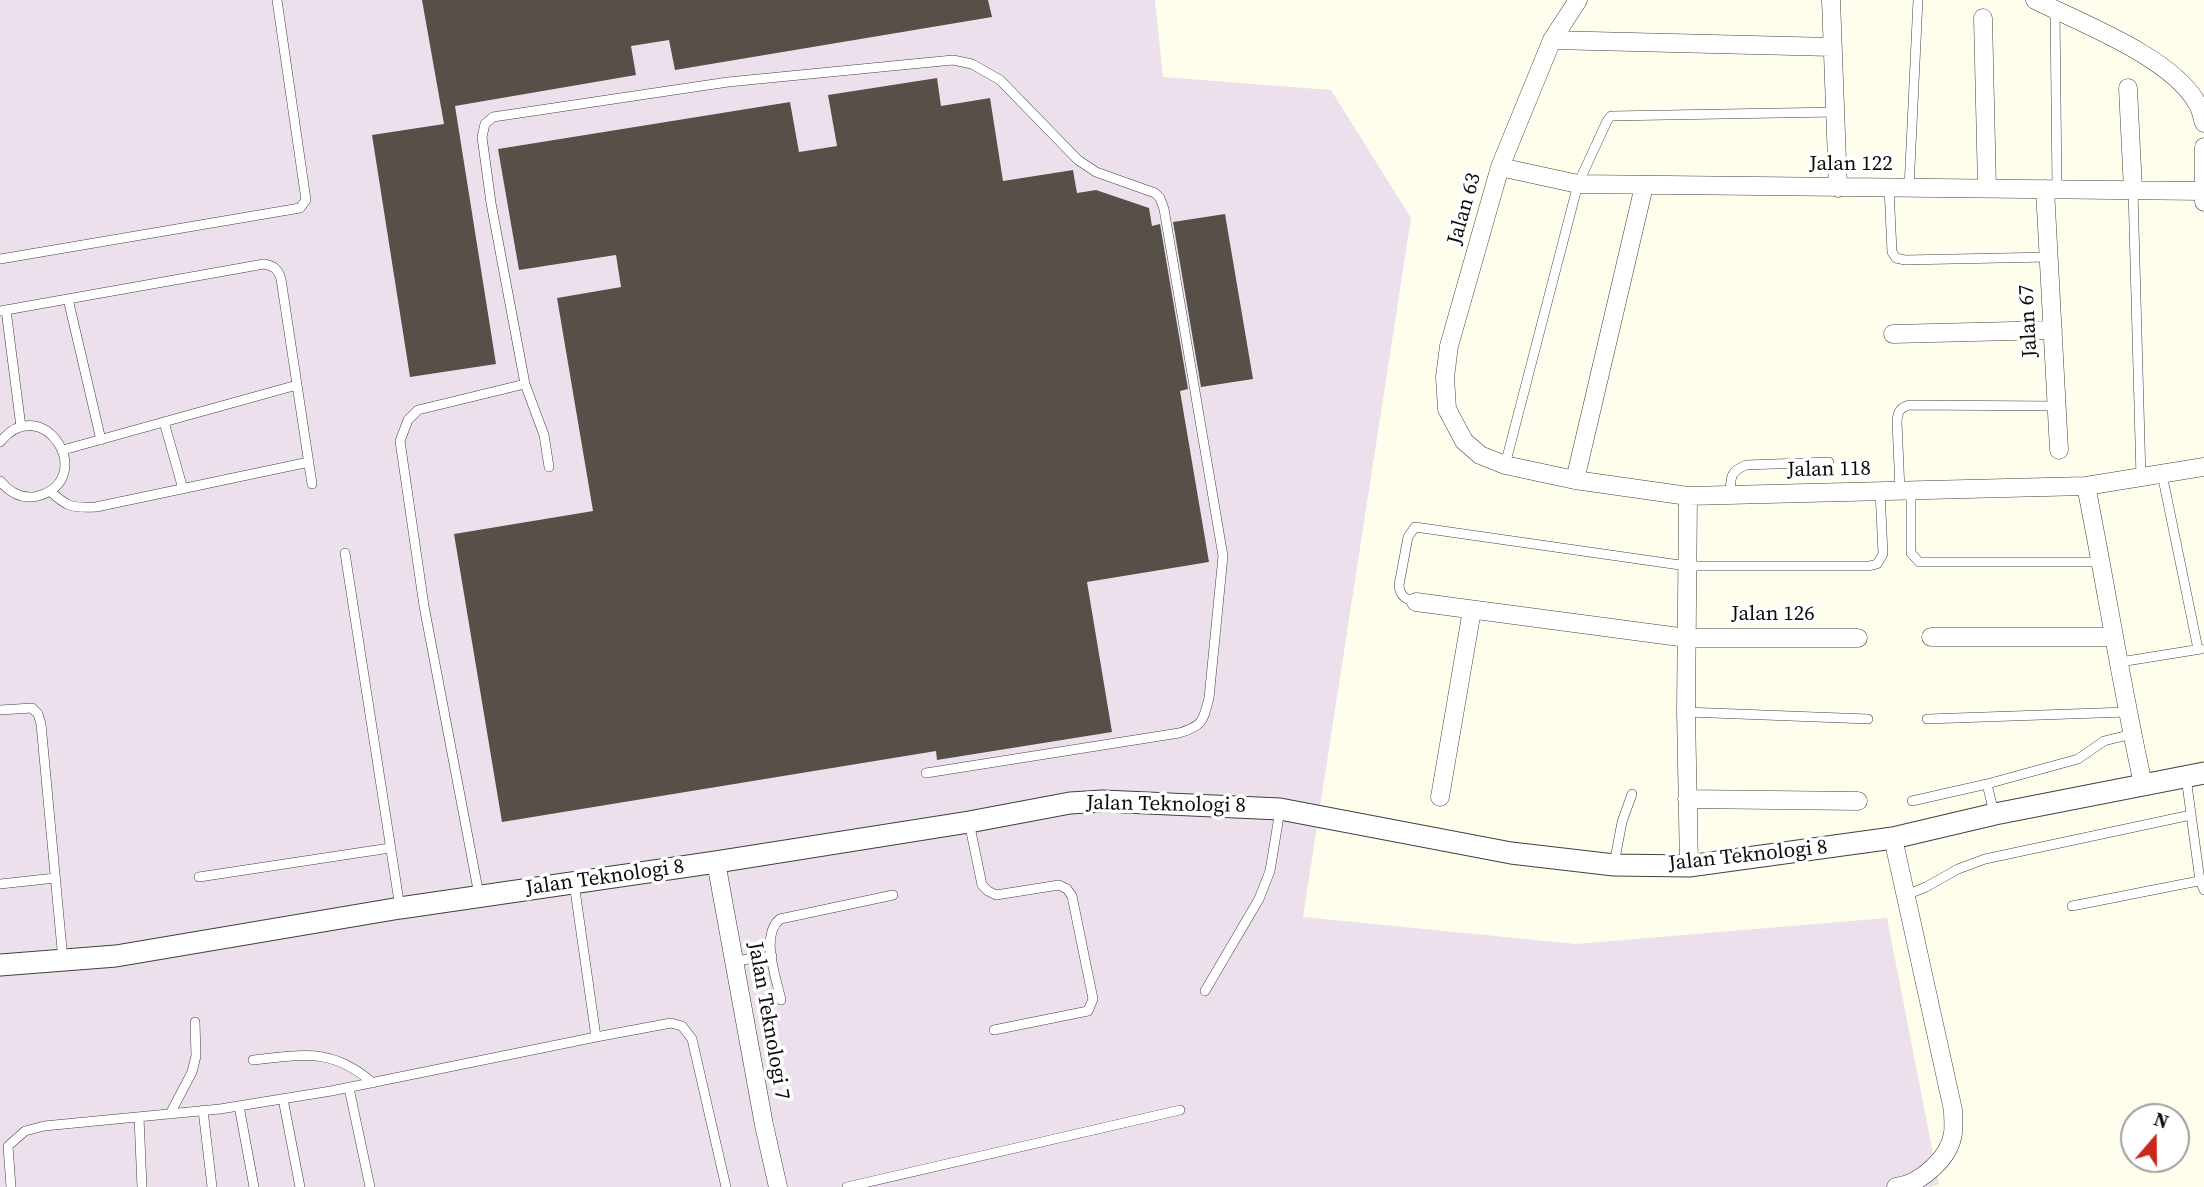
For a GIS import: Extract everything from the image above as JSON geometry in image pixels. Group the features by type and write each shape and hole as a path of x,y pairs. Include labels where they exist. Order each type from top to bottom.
{"street":[{"name":"Jalan 63","path":"1464,441 1447,410 1445,377 1448,356 1500,167 1552,40 1578,0"},
{"path":"1831,0 1838,188"},
{"path":"2035,0 2125,45 2171,72 2199,105 2204,124"},
{"path":"1983,18 1987,188"},
{"path":"1552,40 1832,47"},
{"path":"2128,88 2133,190"},
{"path":"2204,147 2204,202"},
{"name":"Jalan 122","path":"1500,167 1578,184 2203,191"},
{"path":"1575,480 1644,186"},
{"name":"Jalan 67","path":"2051,189 2049,257 2059,450"},
{"path":"1893,334 2053,330"},
{"name":"Jalan 118","path":"1464,441 1480,455 1505,465 1575,480 1688,496 2086,486 2204,467"},
{"path":"2086,486 2127,712 2143,784"},
{"path":"1688,496 1686,712 1689,866"},
{"name":"Jalan 126","path":"1416,602 1688,638 1858,638"},
{"path":"1440,797 1472,610"},
{"path":"1931,637 2114,637"},
{"name":"Jalan Teknologi 8","path":"0,965 116,956 479,895 716,862 969,822 1070,803 1103,801 1280,809 1510,853 1614,866 1689,866 1893,838 1994,814 2195,775"},
{"path":"1687,799 1858,801"},
{"path":"1893,838 1952,1111 1954,1134 1944,1155 1925,1174 1904,1186 1896,1187"},
{"name":"Jalan Teknologi 7","path":"716,862 764,1125 778,1187"}],"lane":[{"path":"0,259 300,208 304,205 306,200 277,0"},
{"path":"1909,188 1918,0"},
{"path":"2051,189 2055,10"},
{"path":"549,467 544,435 525,384 491,203 482,137 485,124 494,117 728,82 953,60 972,64 1000,80 1078,160 1096,172 1155,193 1164,209 1223,556 1209,698 1203,721 1194,729 1179,733 926,773"},
{"path":"1505,465 1578,184 1611,116 1835,112"},
{"path":"1889,188 1892,252 1896,258 2049,257"},
{"path":"2133,190 2141,478"},
{"path":"21,427 3,310 264,264 273,265 279,271 281,279 312,484"},
{"path":"68,299 102,440"},
{"path":"479,895 424,606 400,441 408,420 418,410 525,384"},
{"path":"63,450 297,385"},
{"path":"2057,406 1909,405 1902,408 1898,412 1897,421 1910,553 1919,562 2101,562"},
{"path":"164,422 183,489"},
{"path":"0,442 7,434 21,427 34,426 57,439 63,450 65,463 62,476 55,486 45,494 32,498 19,496 8,490 0,481"},
{"path":"50,491 63,504 75,508 96,507 309,462"},
{"path":"1730,495 1731,475 1746,465 1829,462"},
{"path":"2120,662 2201,649 2162,474"},
{"path":"0,501 8,490"},
{"path":"1416,602 1400,593 1399,586 1408,537 1415,527 1688,566 1869,566 1877,564 1883,554 1880,491"},
{"path":"345,553 400,908"},
{"path":"0,710 32,708 41,723 63,961"},
{"path":"1686,712 1868,719"},
{"path":"1927,719 2127,712"},
{"path":"1912,801 2078,759 2104,741 2132,734"},
{"path":"2071,906 2202,883 2191,815 2195,775"},
{"path":"1987,784 1994,814"},
{"path":"1614,866 1622,822 1632,794"},
{"path":"1205,990 1259,899 1270,871 1280,809"},
{"path":"1906,895 1985,859 2191,815"},
{"path":"969,822 982,885 988,891 996,895 1059,885 1067,889 1072,896 1093,999 1088,1011 994,1030"},
{"path":"198,877 390,848"},
{"path":"0,884 55,878"},
{"path":"574,883 596,1037"},
{"path":"781,1000 769,937 774,924 780,919 893,895"},
{"path":"734,961 772,956"},
{"path":"170,1114 192,1072 196,1056 195,1022"},
{"path":"11,1187 8,1146 25,1131 44,1126 170,1114 283,1099 671,1023 682,1026 692,1039 726,1187"},
{"path":"253,1060 310,1054 356,1068 373,1083"},
{"path":"349,1088 370,1187"},
{"path":"283,1099 300,1187"},
{"path":"239,1106 254,1187"},
{"path":"203,1110 212,1187"},
{"path":"847,1187 1180,1110"},
{"path":"139,1116 142,1187"}],"shaded area":[{"path":"0,0 1155,0 1163,77 1331,90 1411,218 1303,917 1576,944 1887,918 1939,1184 1931,1187 0,1187","holes":["936,78 941,106 989,98 1003,181 1073,170 1077,193 1096,190 1149,209 1209,562 889,615 503,821 454,534 593,511 557,298 621,287 616,255 519,270 499,149 790,102 799,152 837,146 829,95"]}],"building":[{"path":"422,0 988,0 992,17 675,70 669,40 631,46 636,75 455,106 496,364 410,377 372,135 444,124"},
{"path":"937,78 941,106 990,98 1003,181 1073,170 1077,193 1096,190 1149,208 1152,226 1160,224 1188,389 1180,391 1209,562 1087,582 1112,732 937,760 936,751 502,822 454,534 593,511 557,298 621,287 616,255 519,270 498,149 790,102 799,152 837,146 828,95"},
{"path":"1225,214 1253,379 1201,387 1173,222"}]}
